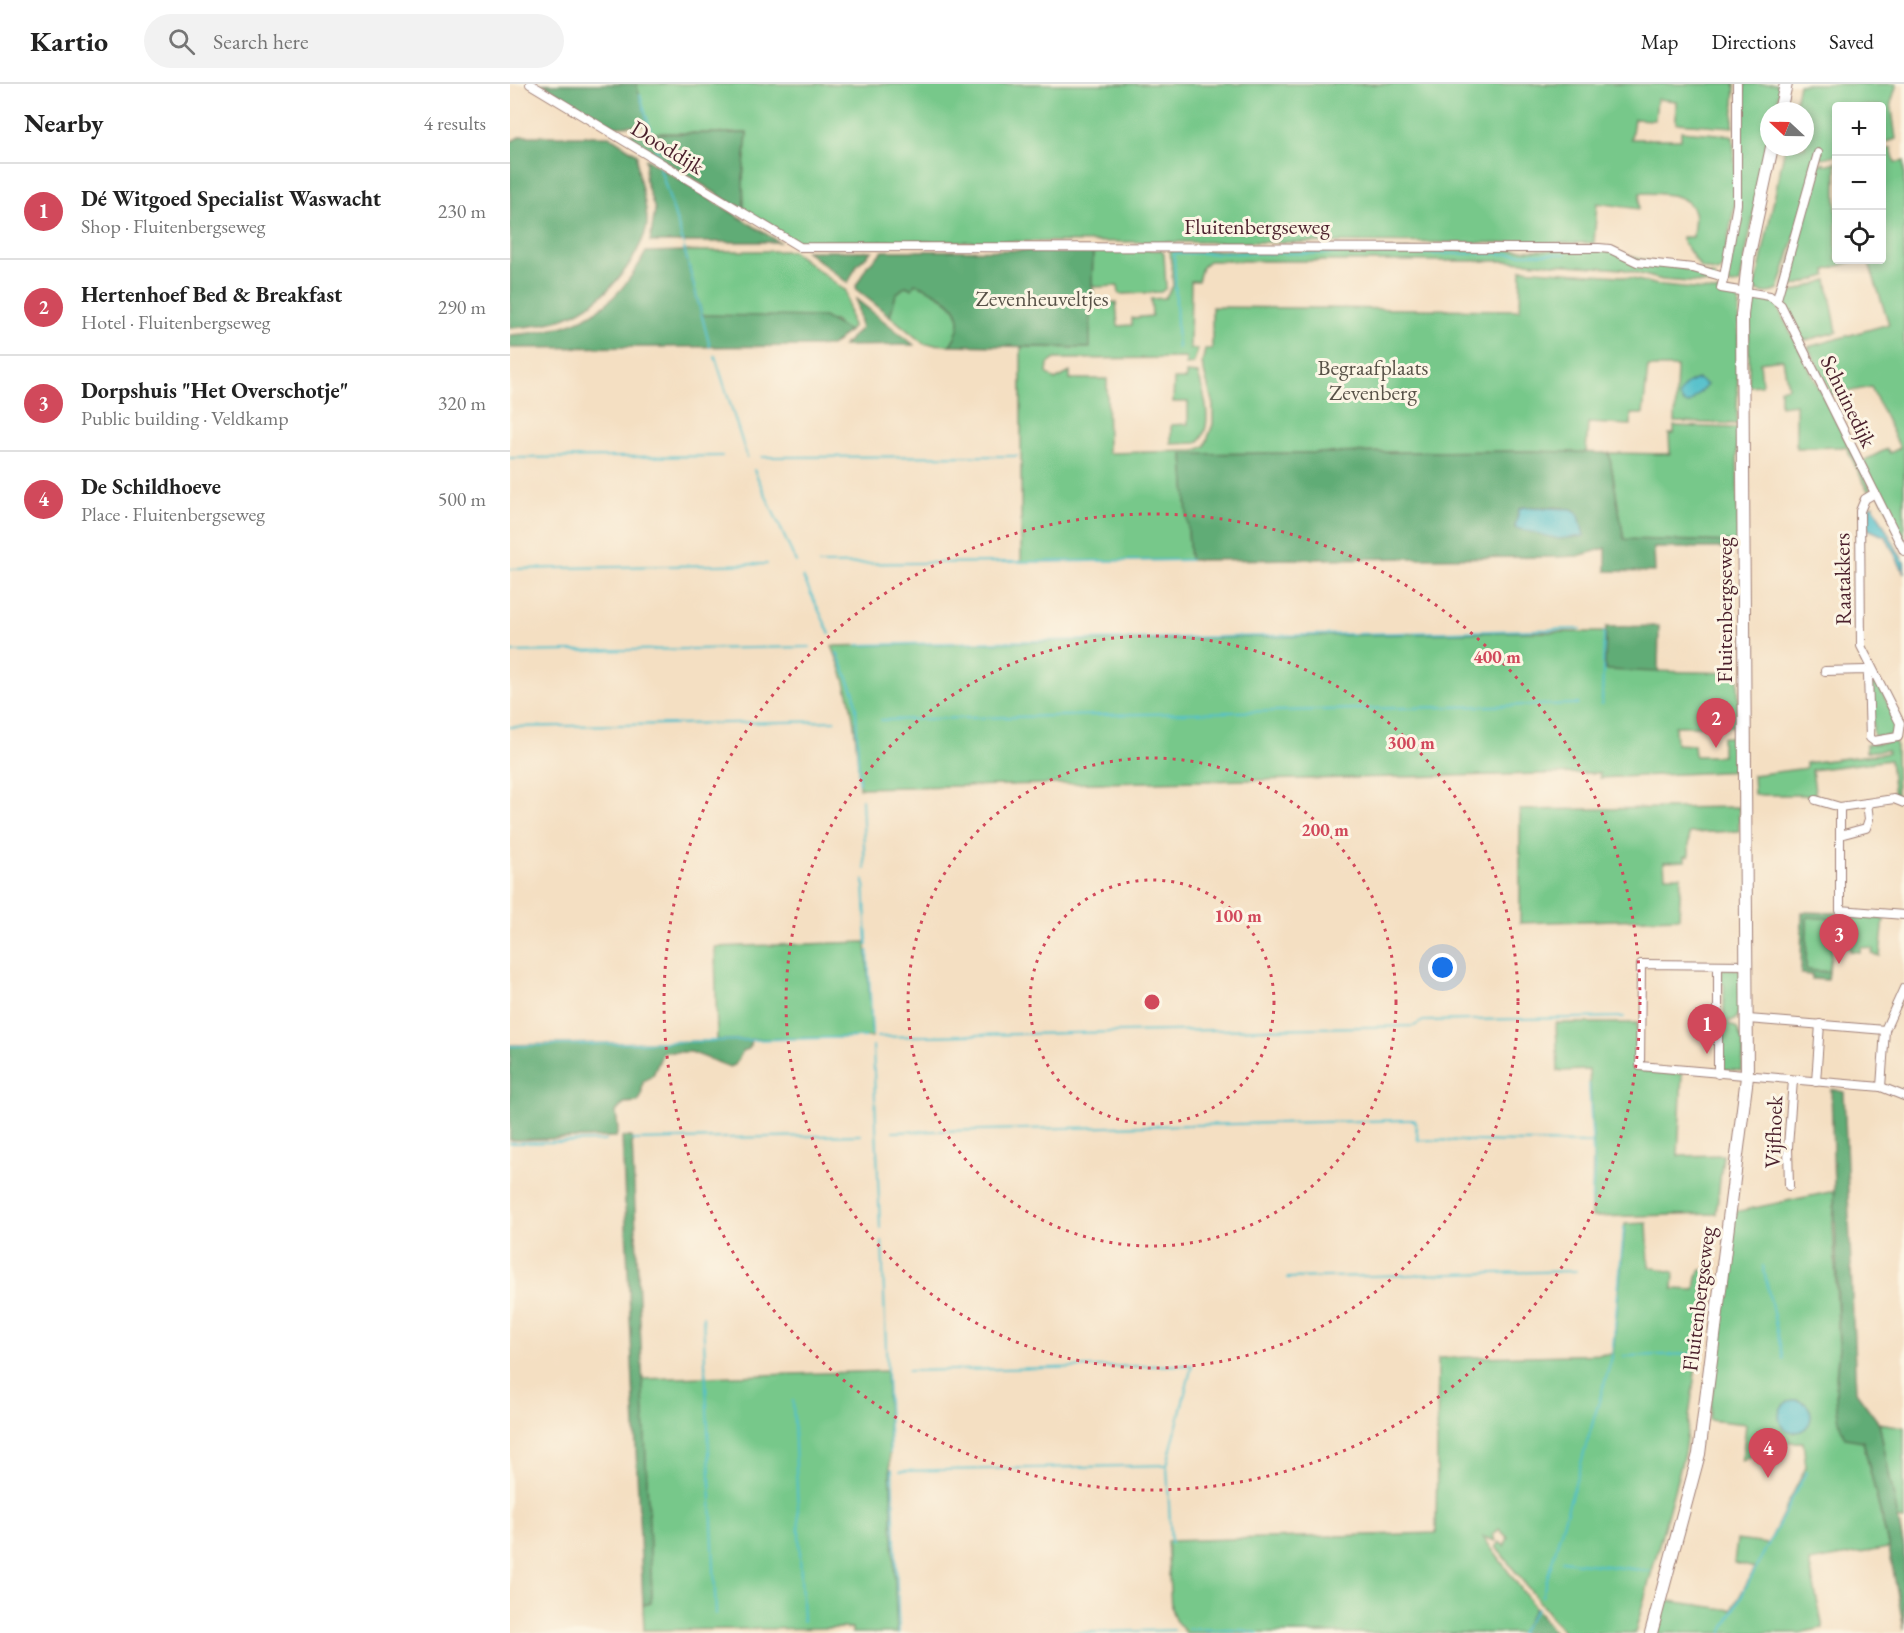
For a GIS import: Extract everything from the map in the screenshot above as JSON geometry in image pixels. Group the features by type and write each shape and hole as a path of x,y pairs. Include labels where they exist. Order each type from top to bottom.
{"street":[{"name":"Dooddijk","path":"530,84 787,241"},
{"path":"1724,277 1738,194 1737,84"},
{"path":"1782,102 1786,84"},
{"path":"1744,292 1777,299 1818,153"},
{"name":"Fluitenbergseweg","path":"1651,1633 1699,1454 1747,1077 1744,292 1750,245 1770,156"},
{"name":"Fluitenbergseweg","path":"787,241 802,247 1599,248 1610,249 1637,262 1682,267 1724,277 1721,288 1744,292"},
{"name":"Schuinedijk","path":"1777,299 1904,551"},
{"name":"Raatakkers","path":"1871,670 1870,738 1874,741 1895,739 1898,737 1900,723 1871,670 1861,646 1859,523 1862,503 1875,493"},
{"path":"1825,671 1871,670"},
{"path":"1816,800 1840,807 1894,799 1904,803"},
{"path":"1840,835 1866,828 1869,819 1867,803"},
{"path":"1840,807 1840,910 1904,915"},
{"name":"Vijfhoek","path":"1718,965 1641,964 1640,1066 1881,1087 1904,1096"},
{"path":"1718,1074 1718,965 1747,965"},
{"path":"1881,1087 1885,1030 1904,988"},
{"path":"1748,1019 1885,1030"},
{"path":"1816,1082 1821,1024"},
{"name":"Vijfhoek","path":"1789,1186 1788,1147 1793,1080"}],"green space":[{"path":"543,84 636,84 649,125 612,126"},
{"path":"636,84 1735,84 1733,127 1676,123 1676,101 1657,99 1655,120 1634,119 1631,139 1681,139 1681,131 1733,136 1737,194 1722,269 1718,272 1701,268 1682,240 1682,237 1693,237 1695,215 1690,205 1678,197 1655,193 1640,193 1639,209 1597,203 1594,243 794,241 744,211 743,178 747,133 651,133"},
{"path":"1745,84 1781,84 1777,102 1760,102 1760,156 1765,156 1740,283 1732,285 1726,282 1739,207 1738,125"},
{"path":"1799,84 1897,84 1891,103 1896,139 1886,143 1886,102 1832,102 1832,156 1823,158 1820,156 1778,290 1765,293 1752,288 1757,280 1783,156 1814,156 1814,102 1795,102"},
{"path":"747,133 743,178 744,211 622,134"},
{"path":"521,136 609,136 637,154 647,227 632,260 608,290 595,301 565,318 548,323 510,328 510,142"},
{"path":"1891,148 1895,163 1904,161 1904,542 1863,461 1887,449 1890,453 1900,448 1871,387 1832,395 1808,347 1889,324 1869,264 1886,264 1886,150"},
{"path":"646,159 779,242 650,242 655,210 645,180"},
{"path":"1832,163 1832,264 1845,264 1826,270 1826,276 1788,288 1784,286 1819,164"},
{"path":"1093,250 1161,250 1164,254 1166,288 1161,292 1119,294 1118,286 1095,287 1092,284"},
{"name":"Zevenheuveltjes","path":"1093,250 1092,284 1095,302 1090,305 1090,348 950,345 959,322 955,310 945,299 921,285 915,284 912,289 906,286 896,294 890,316 857,290 856,286 867,266 883,251"},
{"name":"Begraafplaats Zevenberg","path":"1170,250 1602,250 1715,276 1714,284 1662,280 1622,269 1511,261 1209,261 1202,267 1198,281 1191,281 1190,349 1198,349 1193,364 1186,365 1186,358 1055,359 1048,364 1047,373 1055,380 1070,372 1070,379 1107,379 1108,453 1195,451 1205,446 1213,424 1213,405 1202,364 1205,349 1212,349 1212,307 1520,310 1521,269 1620,276 1663,286 1735,293 1739,297 1737,424 1675,422 1677,367 1648,367 1643,414 1631,414 1631,425 1588,423 1586,453 1529,451 1183,454 1190,560 1021,562 1021,347 1089,348 1090,305 1116,302 1118,326 1132,325 1132,318 1152,316 1151,299 1165,298 1173,286"},
{"path":"685,251 792,251 846,291 852,327 849,331 845,331 835,321 702,315"},
{"path":"685,251 702,315 824,317 849,331 831,346 510,348 510,335 534,333 574,323 607,303 634,272 646,252"},
{"path":"806,251 872,251 857,265 848,283"},
{"path":"1827,280 1837,332 1802,341 1782,296"},
{"path":"915,284 945,299 955,310 959,322 958,329 950,345 924,344 890,316 896,294 906,286 912,288"},
{"path":"856,299 914,345 843,346 861,328"},
{"path":"1758,299 1775,302 1871,489 1868,491 1846,447 1796,448 1796,404 1780,406 1780,389 1788,387 1783,359 1760,362 1762,385 1749,386 1749,306"},
{"path":"1186,373 1198,374 1206,410 1206,428 1197,443 1171,444 1171,425 1188,424 1188,402 1173,402 1174,379 1186,379"},
{"path":"1674,426 1737,428 1738,542 1624,540 1609,453 1670,454 1669,434 1674,434"},
{"path":"1529,451 1609,453 1624,539 1738,542 1738,548 1654,548 1655,572 1606,571 1606,548 1578,556 1557,557 1190,560 1183,454","holes":["1557,507 1576,511 1584,536 1515,528 1519,509"]},
{"path":"1659,626 1658,672 1605,670 1606,627"},
{"path":"1506,632 1606,632 1605,670 1738,673 1739,726 1675,726 1676,744 1694,745 1695,756 1722,756 1722,737 1739,737 1740,771 1600,778 1600,773 1588,773 859,788 853,715 845,681 832,646"},
{"path":"1872,678 1875,678 1897,723 1895,735 1875,737 1873,733"},
{"path":"1893,741 1896,743 1897,797 1894,797 1890,760 1812,770 1816,798 1804,795 1754,795 1753,775 1806,768 1806,763 1888,753 1887,750 1866,752 1866,745"},
{"path":"1739,807 1739,831 1689,833 1689,856 1685,856 1685,861 1664,862 1665,876 1681,876 1679,918 1520,923 1520,810"},
{"path":"1802,912 1838,913 1835,919 1807,917 1806,970 1829,972 1828,980 1812,979 1812,975 1801,974"},
{"path":"1839,915 1884,919 1880,956 1872,954 1873,949 1861,947 1860,952 1850,951 1850,947 1834,943"},
{"path":"1807,916 1835,919 1829,972 1806,970"},
{"path":"866,942 872,1037 717,1040 715,947"},
{"path":"1723,968 1742,970 1741,1006 1737,1018 1731,1021 1721,1020 1724,1016 1724,985 1721,981"},
{"path":"1726,1022 1737,1028 1741,1039 1744,1040 1742,1071 1721,1069 1724,1031 1721,1023"},
{"path":"1556,1023 1637,1023 1636,1070 1682,1074 1678,1156 1723,1155 1716,1214 1592,1217 1593,1145 1589,1070 1558,1071"},
{"path":"751,1040 749,1049 743,1051 735,1065 730,1067 691,1052 663,1052 653,1075 643,1082 638,1102 624,1103 616,1112 618,1130 616,1137 510,1140 510,1045"},
{"path":"1831,1089 1844,1092 1856,1392 1879,1423 1904,1548 1904,1629 1889,1548 1863,1441 1845,1438 1838,1417 1836,1382 1839,1347"},
{"path":"622,1137 631,1137 632,1140 652,1594 651,1603 643,1605"},
{"path":"1835,1191 1833,1222 1839,1347 1836,1377 1863,1441 1889,1548 1809,1562 1823,1628 1799,1633 1654,1633 1664,1600 1732,1610 1755,1568 1734,1563 1737,1540 1768,1544 1806,1467 1803,1442 1763,1447 1742,1461 1746,1424 1709,1420 1734,1212","holes":["1788,1402 1803,1402 1804,1428 1794,1433"]},
{"path":"1647,1223 1649,1267 1674,1272 1673,1289 1695,1290 1697,1276 1701,1270 1709,1270 1684,1454 1635,1633 1564,1633 1496,1547 1500,1542 1504,1546 1508,1538 1499,1529 1493,1535 1496,1541 1483,1537 1535,1608 1520,1633 1186,1633 1175,1620 1171,1608 1167,1541 1436,1533 1438,1358 1613,1354 1625,1224"},
{"path":"886,1371 897,1633 852,1633 852,1628 644,1630 643,1605 651,1603 652,1594 642,1379"},
{"path":"1879,1423 1904,1427 1904,1520 1898,1519"},
{"path":"1535,1608 1554,1633 1520,1633"}],"water":[{"path":"1698,379 1707,385 1689,404 1684,403 1679,397 1682,390 1688,383"},
{"path":"1873,505 1904,563 1904,573 1886,537 1868,529 1869,507"},
{"path":"1524,507 1572,509 1579,515 1584,536 1558,539 1515,528 1519,509"},
{"path":"1795,1400 1807,1404 1811,1416 1807,1428 1795,1432 1783,1428 1779,1416 1783,1404"}],"waterway":[{"path":"640,95 659,158"},
{"path":"659,165 684,245"},
{"path":"684,248 710,347"},
{"path":"1178,349 1174,253 1566,254"},
{"path":"715,356 747,457"},
{"path":"510,458 722,456"},
{"path":"762,457 1017,456"},
{"path":"754,470 796,562"},
{"path":"819,564 1190,560"},
{"path":"510,569 767,564"},
{"path":"803,577 830,634"},
{"path":"857,645 1580,629"},
{"path":"1602,704 1604,632"},
{"path":"510,652 810,647"},
{"path":"837,653 854,693 859,783"},
{"path":"881,720 1578,704"},
{"path":"510,727 835,721"},
{"path":"862,799 865,869"},
{"path":"864,880 867,944"},
{"path":"868,951 872,1035"},
{"path":"877,1037 1414,1026 1423,1021 1624,1017"},
{"path":"510,1046 866,1037"},
{"path":"873,1046 880,1228"},
{"path":"1589,1084 1594,1169 1591,1208"},
{"path":"893,1132 1415,1120 1418,1140 1590,1143"},
{"path":"632,1140 861,1135"},
{"path":"510,1143 605,1141"},
{"path":"1542,1596 1612,1357 1624,1227"},
{"path":"882,1241 890,1453"},
{"path":"1763,1266 1783,1359"},
{"path":"1287,1278 1576,1271"},
{"path":"703,1316 716,1614"},
{"path":"1624,1356 1696,1354"},
{"path":"907,1371 1192,1365 1167,1465 1171,1543"},
{"path":"793,1401 803,1621"},
{"path":"900,1471 1167,1465"},
{"path":"892,1469 899,1633"},
{"path":"1722,1633 1806,1472"},
{"path":"1562,1561 1650,1571"},
{"path":"1520,1633 1537,1608"},
{"path":"1188,1629 1243,1630 1258,1633"},
{"path":"1064,1633 1174,1630"}],"place":[{"name":"Hertenhoef Bed & Breakfast","path":"1716,748"},
{"name":"Dorpshuis \"Het Overschotje\"","path":"1839,964"},
{"name":"Dé Witgoed Specialist Waswacht","path":"1707,1054"},
{"name":"De Schildhoeve","path":"1768,1478"}]}
